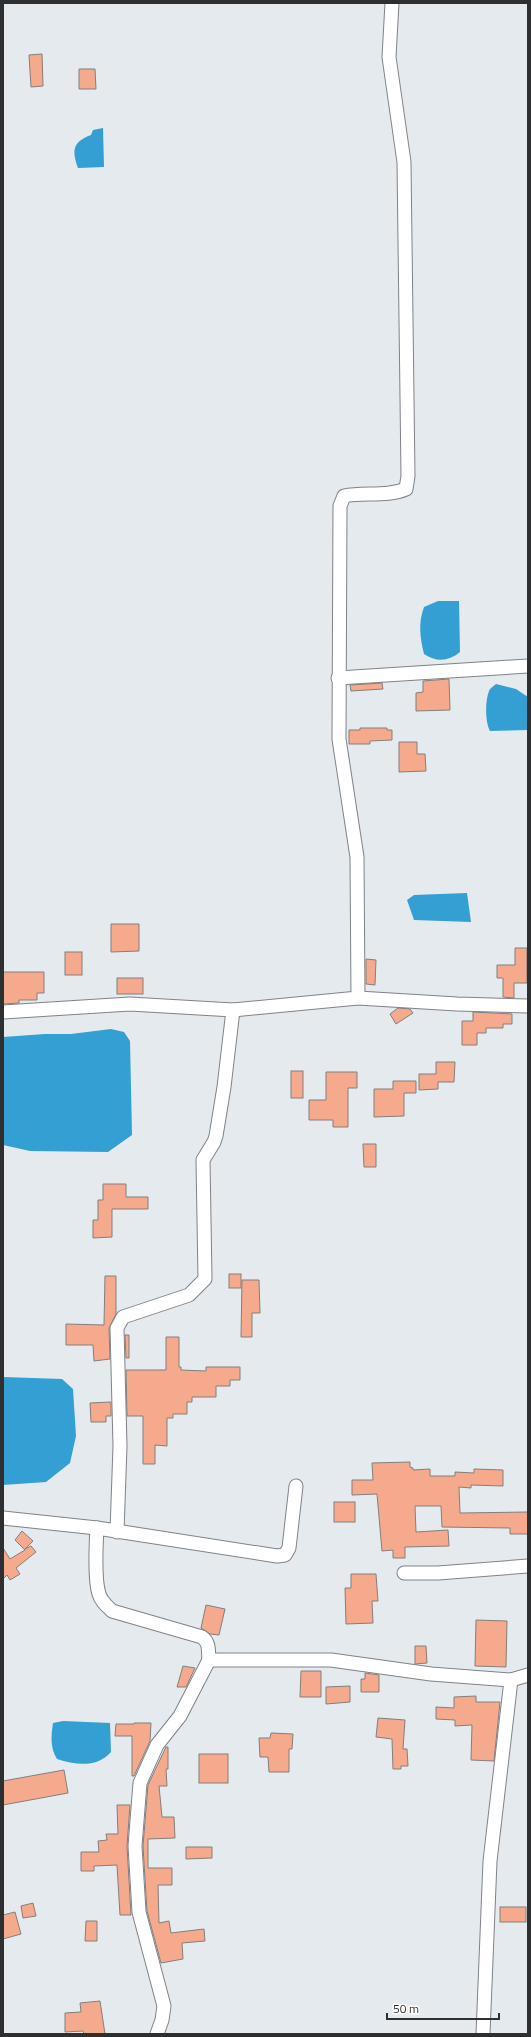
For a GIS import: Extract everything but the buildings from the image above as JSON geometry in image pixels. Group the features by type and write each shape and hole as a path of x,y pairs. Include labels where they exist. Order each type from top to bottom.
{"street":[{"path":"358,998 357,857 338,739 340,506 344,496 358,493 396,493 406,489 408,476 404,162 389,57 392,3"},
{"path":"338,678 528,666"},
{"path":"3,1012 130,1004 233,1010 358,998 458,1004 528,1006"},
{"path":"117,1532 120,1446 117,1328 123,1317 189,1295 205,1280 203,1160 216,1136 224,1087 233,1010"},
{"path":"3,1518 97,1528 277,1556 285,1555 289,1548 296,1486"},
{"path":"97,1528 96,1552 98,1593 103,1603 112,1610 202,1637 208,1645 208,1660 180,1716 157,1745 140,1783 135,1846 139,1912 164,2006 162,2020 157,2034"},
{"path":"404,1573 476,1571 528,1566"},
{"path":"208,1660 331,1660 431,1674 511,1680 528,1675"},
{"path":"483,2034 490,1862 511,1680"}],"water":[{"path":"103,128 104,167 78,168 74,152 77,144 91,135 93,130"},
{"path":"438,601 459,601 460,652 451,658 442,660 428,657 424,654 420,630 424,607"},
{"path":"496,684 516,689 528,697 528,730 490,731 486,717 487,700 491,688"},
{"path":"467,893 471,922 414,920 407,900 414,895"},
{"path":"111,1029 124,1032 130,1041 132,1135 108,1152 30,1151 3,1145 3,1037 71,1034"},
{"path":"3,1377 62,1379 73,1389 76,1436 70,1463 46,1482 3,1485"},
{"path":"63,1721 110,1723 111,1752 99,1761 86,1764 71,1763 57,1759 53,1751 52,1742 53,1723"}]}
